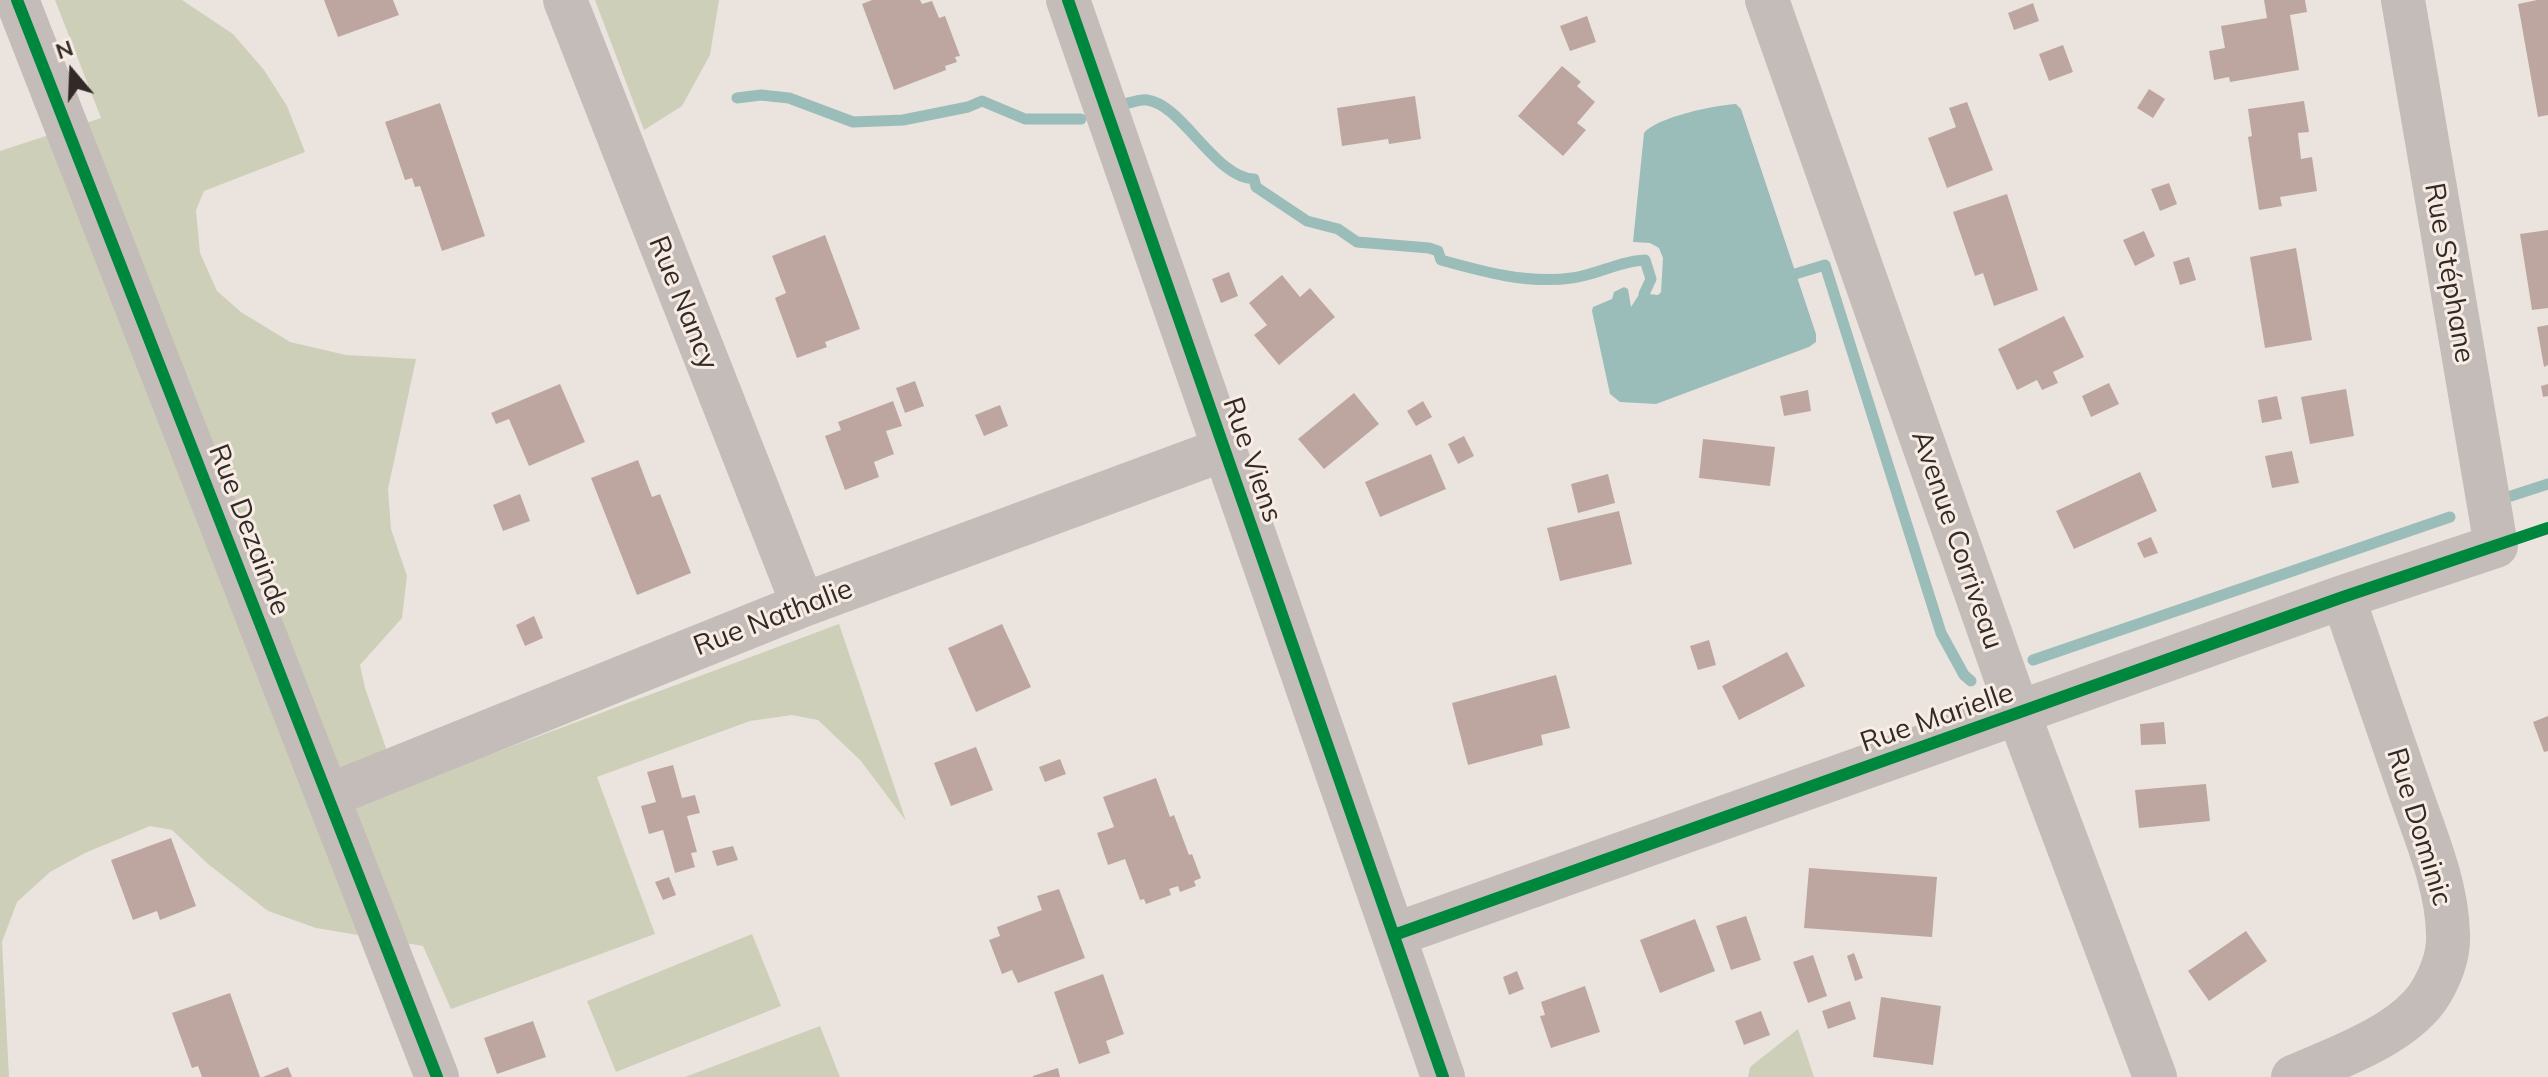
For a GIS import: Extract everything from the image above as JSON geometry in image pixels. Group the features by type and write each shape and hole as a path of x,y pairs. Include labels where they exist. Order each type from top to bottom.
{"street":[{"name":"Rue Dezainde","path":"17,0 437,1077"},
{"name":"Rue Nancy","path":"565,0 803,605"},
{"name":"Rue Viens","path":"1068,0 1222,450 1443,1077"},
{"name":"Avenue Corriveau","path":"1767,0 2019,715 2155,1077"},
{"name":"Rue Stéphane","path":"2403,0 2496,546"},
{"name":"Rue Nathalie","path":"328,796 803,605 1222,450"},
{"name":"Rue Marielle","path":"1394,935 2019,715 2343,597 2496,546"},
{"name":"Rue Dominic","path":"2293,1077 2387,1033 2411,1016 2430,994 2443,968 2449,938 2447,909 2432,854 2343,597"}],"green space":[{"path":"55,0 182,0 233,34 264,70 287,106 305,152 204,191 196,210 200,253 217,291 241,312 290,342 346,355 416,359 388,489 391,529 407,576 402,618 360,665 400,788 839,624 906,821 861,761 818,720 792,715 750,721 597,777 655,934 451,1009 423,946 316,928 268,911 208,864 172,830 150,826 85,853 50,872 17,902 2,942 9,1077 0,1077 0,151 101,118"},
{"path":"595,0 719,0 710,55 682,106 644,130"},
{"path":"752,934 781,1006 616,1072 587,1001"},
{"path":"820,1026 840,1077 685,1077"},
{"path":"1798,1029 1814,1077 1748,1077 1750,1067"}],"water":[{"path":"1736,104 1741,109 1816,334 1816,342 1656,404 1620,402 1610,394 1592,311 1593,307 1612,299 1614,292 1624,287 1628,289 1631,307 1640,293 1658,295 1661,292 1663,258 1659,248 1650,243 1633,242 1644,133 1673,117"}],"building":[{"path":"324,0 393,0 399,15 338,37"},
{"path":"872,0 920,0 922,4 932,1 939,18 945,16 960,56 955,57 957,62 945,66 946,70 894,90 862,4"},
{"path":"2264,0 2305,0 2307,12 2290,15 2299,70 2230,82 2229,77 2214,80 2209,51 2225,48 2221,26 2267,18"},
{"path":"2548,0 2548,115 2538,117 2518,4"},
{"path":"2033,3 2039,21 2014,30 2008,13"},
{"path":"1587,16 1596,42 1570,51 1560,26"},
{"path":"2063,45 2073,72 2049,81 2039,54"},
{"path":"1562,66 1581,82 1577,86 1595,102 1577,123 1586,130 1563,156 1518,116"},
{"path":"2149,89 2165,99 2153,118 2137,108"},
{"path":"1415,96 1421,139 1389,144 1388,139 1342,146 1337,108"},
{"path":"2304,101 2309,132 2298,133 2301,159 2312,157 2317,191 2280,197 2282,206 2259,210 2248,137 2252,136 2248,109"},
{"path":"1967,102 1993,170 1947,188 1928,138 1956,127 1949,108"},
{"path":"440,103 485,236 442,251 420,186 415,187 412,178 405,180 385,122"},
{"path":"2169,183 2177,204 2160,211 2151,189"},
{"path":"2007,194 2038,290 1994,306 1983,273 1975,276 1953,212"},
{"path":"2548,230 2548,308 2532,310 2520,234"},
{"path":"2144,231 2155,256 2135,266 2123,240"},
{"path":"825,235 860,329 825,342 827,347 797,358 775,298 786,293 772,256"},
{"path":"2296,248 2312,340 2265,348 2250,257"},
{"path":"2189,257 2196,280 2180,285 2173,262"},
{"path":"1229,272 1238,296 1221,303 1212,279"},
{"path":"1282,275 1300,297 1310,288 1335,317 1279,365 1254,335 1267,325 1249,303"},
{"path":"2064,316 2084,357 2053,372 2058,383 2042,390 2037,380 2017,390 1998,349"},
{"path":"2548,325 2548,365 2544,367 2537,327"},
{"path":"915,381 924,406 905,413 896,388"},
{"path":"2109,383 2119,404 2091,417 2082,396"},
{"path":"560,384 585,442 529,466 509,419 496,424 491,413"},
{"path":"2548,384 2548,396 2543,397 2541,386"},
{"path":"2346,389 2354,436 2310,444 2301,397"},
{"path":"1808,390 1811,411 1784,416 1780,396"},
{"path":"1354,393 1379,424 1324,469 1298,439"},
{"path":"2277,396 2282,419 2262,423 2258,400"},
{"path":"893,401 902,426 886,431 894,454 874,462 879,477 845,490 825,436 841,430 838,422"},
{"path":"1423,401 1432,417 1416,426 1407,411"},
{"path":"1000,405 1008,426 984,436 975,415"},
{"path":"1464,436 1474,456 1458,464 1448,444"},
{"path":"1703,439 1775,447 1770,486 1699,478"},
{"path":"2292,451 2299,483 2272,488 2265,456"},
{"path":"1431,454 1446,489 1380,517 1365,482"},
{"path":"638,460 652,497 660,494 691,573 637,595 591,478"},
{"path":"2140,472 2157,511 2074,549 2056,511"},
{"path":"1608,474 1615,503 1578,513 1571,484"},
{"path":"520,494 530,521 503,531 493,505"},
{"path":"1619,511 1632,564 1560,581 1547,528"},
{"path":"2151,537 2158,553 2144,558 2137,543"},
{"path":"534,616 543,638 525,646 516,625"},
{"path":"1002,624 1031,687 976,712 948,648"},
{"path":"1709,640 1716,665 1698,670 1690,646"},
{"path":"1787,652 1805,686 1739,720 1722,686"},
{"path":"1556,675 1570,728 1541,735 1543,745 1468,765 1452,703"},
{"path":"2548,716 2548,751 2544,752 2533,722"},
{"path":"2164,722 2166,744 2141,745 2140,724"},
{"path":"976,747 993,790 951,806 934,763"},
{"path":"1060,759 1066,774 1045,782 1039,767"},
{"path":"673,765 682,798 695,795 700,813 687,816 697,852 691,853 695,867 675,873 663,830 649,834 641,806 656,802 647,772"},
{"path":"1156,778 1170,817 1174,815 1201,878 1194,881 1196,886 1180,892 1178,886 1169,889 1171,895 1146,904 1144,899 1140,900 1125,859 1108,865 1097,833 1114,827 1103,797"},
{"path":"2206,784 2210,821 2139,828 2135,790"},
{"path":"171,838 196,906 160,920 157,911 133,920 111,860"},
{"path":"733,846 738,860 717,866 712,851"},
{"path":"1809,868 1937,877 1932,937 1804,928"},
{"path":"669,877 676,895 663,900 655,882"},
{"path":"1059,889 1085,958 1018,983 1012,970 1002,974 989,940 1000,936 997,927 1042,910 1037,896"},
{"path":"1746,916 1761,960 1731,970 1716,926"},
{"path":"1695,919 1715,971 1660,993 1640,940"},
{"path":"2246,931 2267,961 2209,1001 2188,971"},
{"path":"1854,953 1863,978 1855,981 1847,956"},
{"path":"1813,955 1827,996 1808,1003 1793,962"},
{"path":"1517,971 1524,989 1509,995 1503,977"},
{"path":"1103,974 1124,1034 1106,1041 1110,1053 1079,1064 1054,992"},
{"path":"1585,986 1600,1032 1551,1048 1540,1016 1545,1015 1541,1002"},
{"path":"230,993 260,1077 202,1077 198,1066 192,1068 172,1013"},
{"path":"1881,997 1941,1006 1933,1065 1873,1057"},
{"path":"1850,1001 1856,1019 1828,1029 1822,1011"},
{"path":"1761,1011 1770,1035 1744,1045 1735,1021"},
{"path":"533,1021 546,1057 497,1074 484,1038"},
{"path":"288,1067 292,1077 263,1077"},
{"path":"1058,1068 1060,1077 1033,1077 1033,1076"}],"waterway":[{"path":"737,98 761,95 789,98 853,122 903,120 968,107 982,101 1025,119 1081,119"},
{"path":"1128,103 1145,100 1160,105 1226,167 1254,179 1256,187 1307,221 1338,229 1357,242 1429,248 1438,251 1441,260 1522,278 1581,276 1645,260 1651,279 1644,294 1646,303 1651,306"},
{"path":"1785,277 1825,265 1941,633 1964,675 1971,681"},
{"path":"2511,496 2548,484"},
{"path":"2033,660 2450,517"}],"cycle path":[{"path":"17,0 437,1077"},
{"path":"1068,0 1443,1077"},
{"path":"1394,935 2343,597 2548,528"}]}
